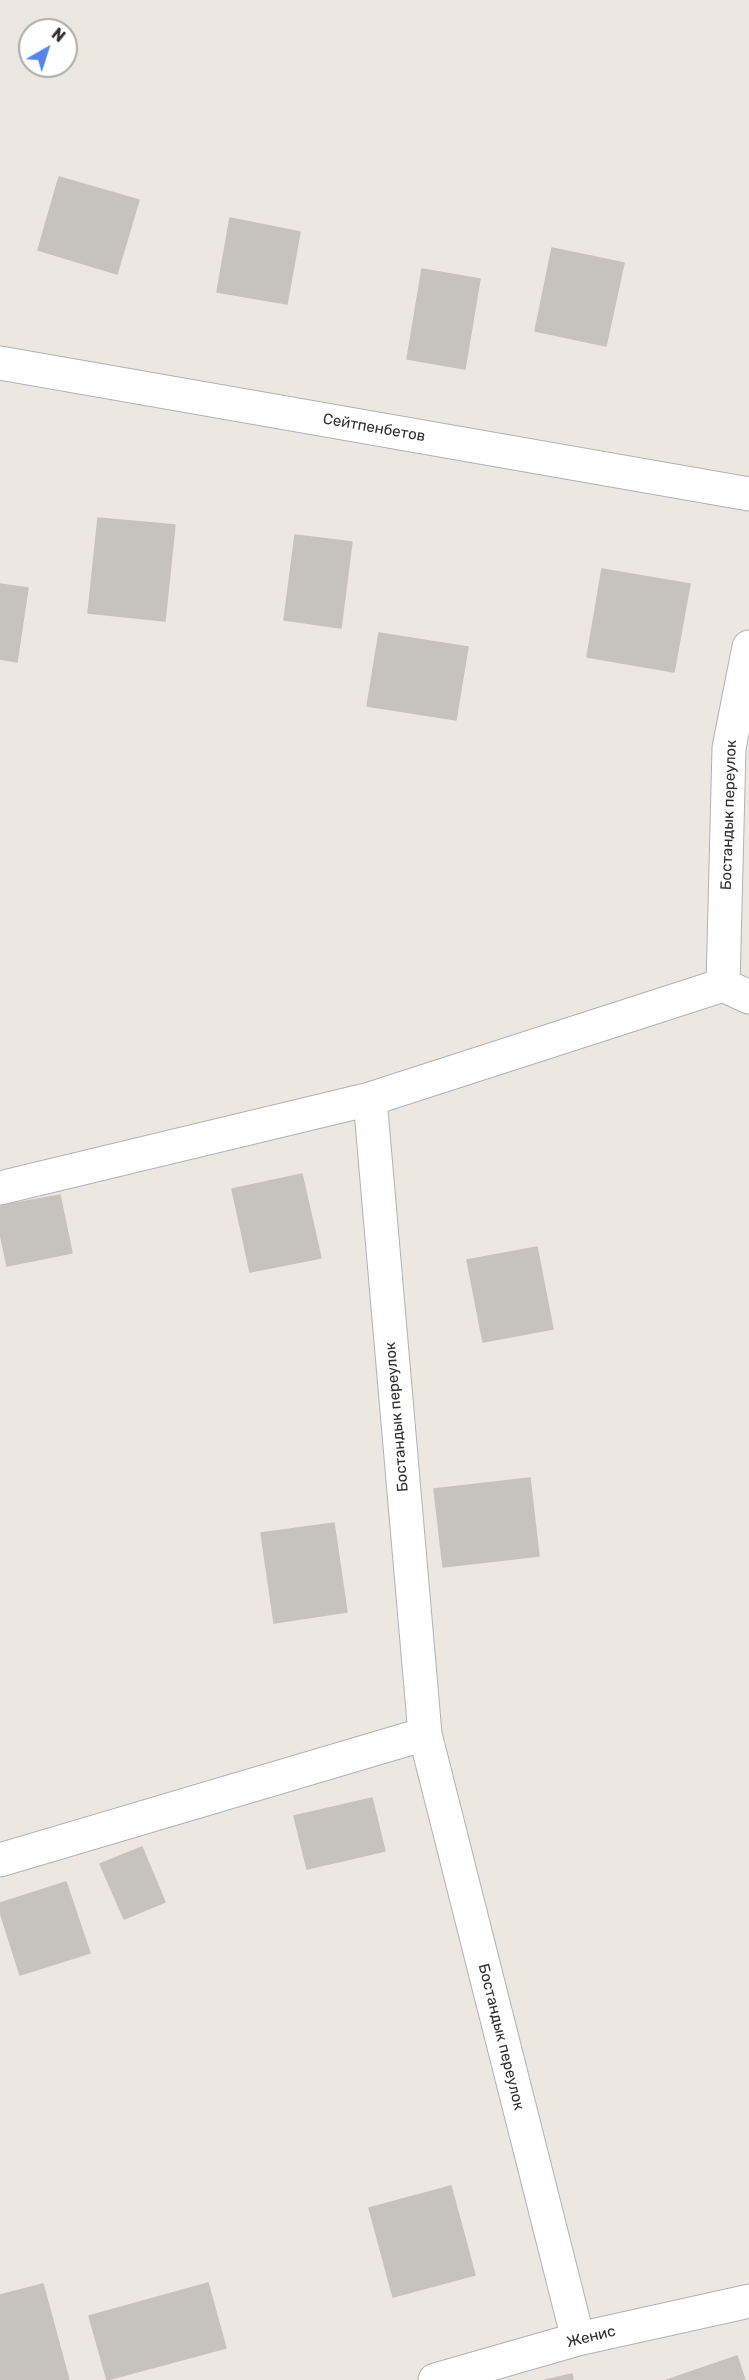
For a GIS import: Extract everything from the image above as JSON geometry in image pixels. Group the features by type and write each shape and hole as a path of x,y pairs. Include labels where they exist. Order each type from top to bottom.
{"street":[{"name":"Сейтпенбетов","path":"0,363 749,494"},
{"name":"Бостандык переулок","path":"0,1188 370,1099 736,991 729,748 749,647"},
{"name":"Бостандык переулок","path":"370,1099 425,1734 578,2339"},
{"path":"0,1860 425,1734"},
{"name":"Женис","path":"435,2380 578,2339 749,2301"}],"building":[{"path":"59,177 139,200 117,274 38,250"},
{"path":"230,218 300,232 287,304 217,292"},
{"path":"552,248 624,263 606,346 535,331"},
{"path":"422,269 480,279 465,369 407,359"},
{"path":"98,518 175,525 165,621 88,613"},
{"path":"295,535 352,542 341,628 284,620"},
{"path":"602,569 690,584 674,672 587,657"},
{"path":"0,584 28,588 17,662 0,659"},
{"path":"379,633 468,647 456,720 367,706"},
{"path":"302,1174 321,1258 250,1272 232,1189"},
{"path":"60,1195 72,1253 7,1266 0,1233 0,1206"},
{"path":"537,1247 553,1329 483,1342 467,1260"},
{"path":"530,1478 539,1556 443,1567 434,1489"},
{"path":"334,1523 347,1612 274,1623 261,1533"},
{"path":"372,1798 385,1851 307,1869 294,1816"},
{"path":"142,1847 165,1902 124,1919 100,1864"},
{"path":"66,1882 90,1953 20,1975 0,1912 0,1903"},
{"path":"451,2186 475,2275 393,2297 369,2208"},
{"path":"208,2283 226,2348 107,2380 89,2316"},
{"path":"43,2284 69,2380 0,2380 0,2295"},
{"path":"737,2356 745,2380 667,2380"},
{"path":"572,2374 573,2380 545,2380"}]}
